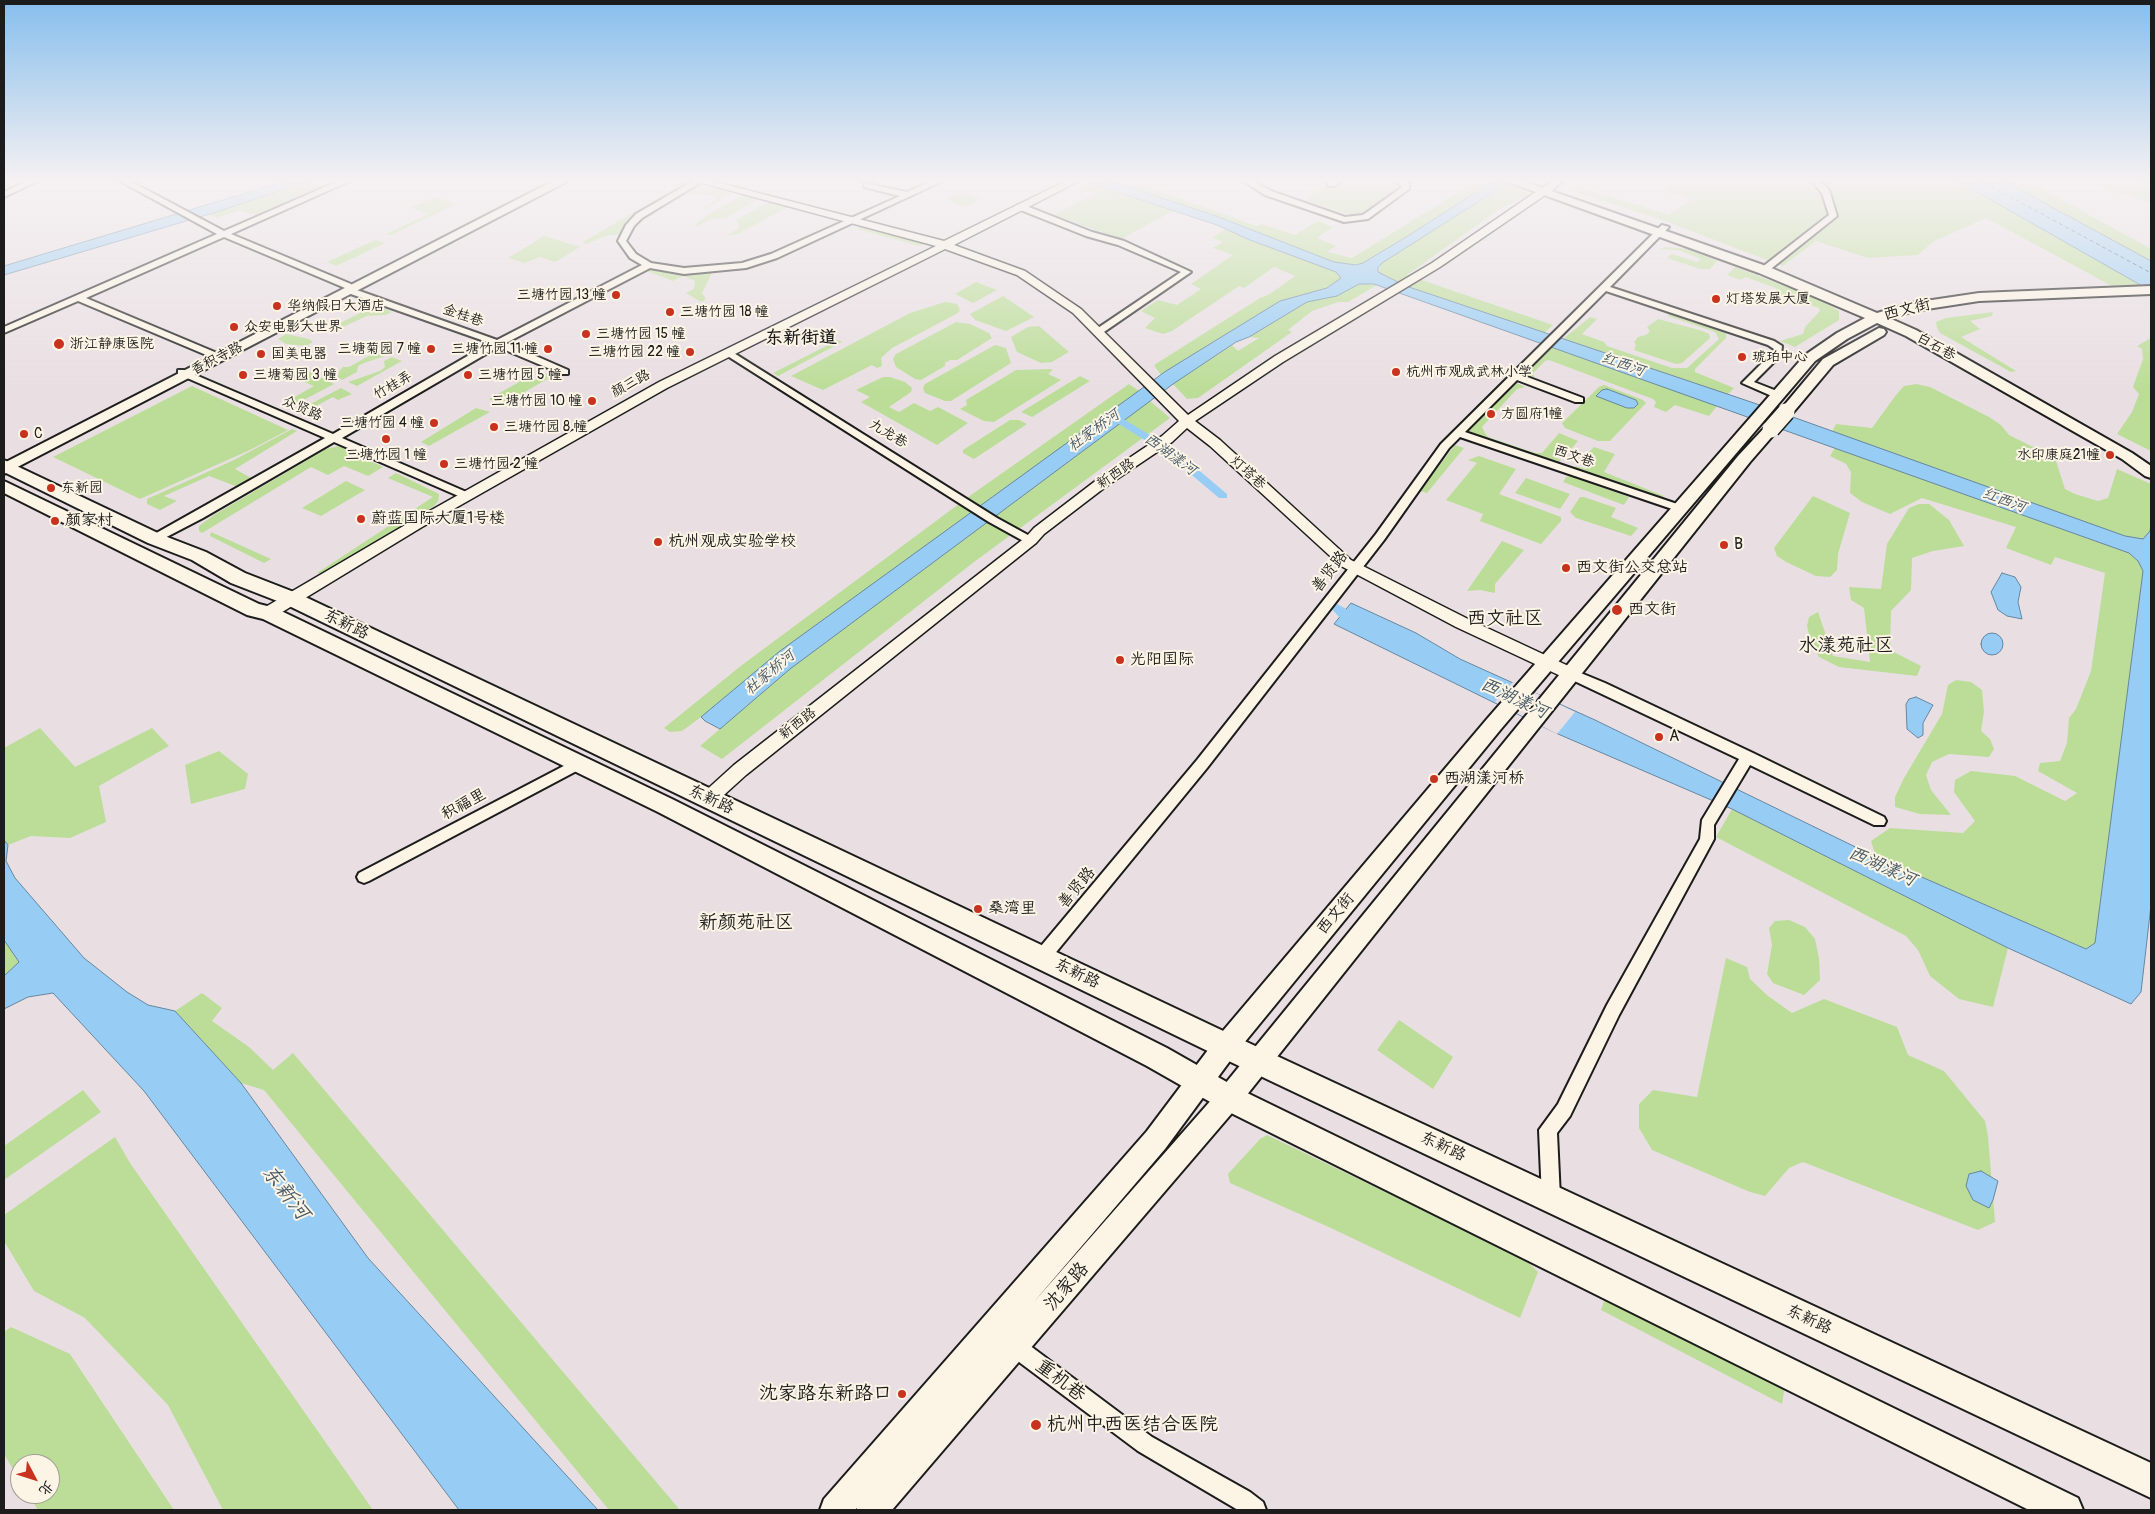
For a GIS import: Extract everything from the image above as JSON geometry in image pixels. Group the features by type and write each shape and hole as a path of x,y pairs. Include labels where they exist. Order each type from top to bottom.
{"main road":[{"name":"香积寺路","path":"184,373 214,355 350,288 420,251"},
{"name":"香积寺路","path":"5,470 184,373 424,251"},
{"name":"白石巷","path":"1720,251 1768,268 1968,354 2151,463"},
{"name":"西文街","path":"1260,1061 1744,459 1764,425 1768,407 1810,358 1842,336 1954,300 2151,290"},
{"name":"西文街","path":"1199,1080 1547,663 1682,509 1764,425 1786,412 1828,362 1890,319 1954,309 2007,304 2151,298"},
{"name":"白石巷","path":"1890,319 2127,456 2151,472"},
{"name":"东新路","path":"5,470 155,539 199,556 238,578 292,599 1226,1046 2151,1481"},
{"name":"东新路","path":"5,470 254,610 268,613 580,763 1199,1080 1229,1098 2066,1510"},
{"name":"沈家路","path":"872,1510 1260,1061"},
{"name":"沈家路","path":"835,1510 1156,1140 1199,1080"}],"street":[{"path":"4,330 184,251"},
{"name":"金桂巷","path":"262,251 350,288 498,343 565,372"},
{"path":"629,251 633,256 650,265 684,271 743,266 786,251"},
{"name":"颜三路","path":"268,613 467,496 664,385 937,251"},
{"name":"灯塔巷","path":"959,251 1021,273 1077,311 1187,421 1215,443 1312,534 1355,569 1571,674"},
{"path":"1098,332 1188,272 1139,251"},
{"name":"新西路","path":"708,799 740,770 1032,540 1038,531 1096,487 1168,439 1187,421 1279,359 1394,292 1455,251"},
{"name":"善贤路","path":"1042,957 1202,764 1355,569 1445,446 1642,251"},
{"path":"1768,268 1790,251"},
{"name":"竹桂弄","path":"155,539 498,343 650,265"},
{"path":"1605,288 1772,343 1779,348 1778,353 1747,383 1778,395"},
{"path":"76,297 214,355"},
{"name":"九龙巷","path":"729,353 960,497 993,520 1032,540"},
{"name":"众贤路","path":"184,373 467,496"},
{"path":"1514,376 1579,400"},
{"name":"西文巷","path":"1458,433 1682,509"},
{"path":"1571,674 1600,686 1879,821"},
{"path":"1552,1198 1548,1130 1564,1110 1613,1010 1707,839 1707,824 1748,757"},
{"name":"积福里","path":"364,877 580,763"},
{"name":"重机巷","path":"994,1327 1014,1347 1145,1444 1242,1500 1255,1510"}],"green space":[{"path":"352,251 369,251 336,266 327,262"},
{"path":"520,251 574,251 555,262 540,257 525,263 508,258"},
{"path":"1221,251 1281,251 1336,272 1341,278 1327,288 1280,301 1161,375 1154,365 1260,298 1270,294 1295,276 1274,267 1244,288 1239,286 1172,331 1163,334 1145,328 1155,318 1141,311 1158,300 1177,305 1201,289 1191,284 1233,255"},
{"path":"1305,251 1329,251 1327,252 1352,258 1364,251 1383,251 1356,265 1334,262"},
{"path":"1401,251 1441,251 1407,275 1553,325 1544,333 1406,286 1378,272 1382,263"},
{"path":"1680,251 1693,251 1717,261 1710,269 1700,269 1667,258 1672,254 1697,262 1701,259"},
{"path":"1743,251 1803,251 1783,266"},
{"path":"1846,251 1923,251 1918,255 1868,258"},
{"path":"2047,251 2080,251 2141,285 2112,286"},
{"path":"2132,251 2151,251 2151,261"},
{"path":"1735,267 1821,300 1839,311 1839,320 1795,347 1780,341 1803,334 1805,327 1820,311 1819,308 1779,295 1776,288 1745,277 1741,280 1727,275"},
{"path":"650,269 712,273 702,293 706,299 701,302 686,293 694,289 695,281 683,276 673,281 646,271"},
{"path":"976,282 997,290 973,303 955,294"},
{"path":"1359,284 1377,285 1348,302 1338,302 1312,311 1288,330 1292,332 1198,398 1187,399 1173,384 1232,345 1238,351 1259,338 1249,337 1307,302 1337,296"},
{"path":"1003,296 1034,317 1006,331 975,320 970,314"},
{"path":"945,302 957,304 960,310 958,313 892,348 881,358 882,366 877,368 872,365 823,390 791,376 910,313"},
{"path":"376,305 392,312 386,315 367,316 334,331 324,331"},
{"path":"1993,312 1992,316 1970,321 1980,329 1961,337 2016,371 2011,372 1940,333 1937,328 1936,322 1946,318"},
{"path":"1669,313 1726,333 1726,338 1695,369 1695,372 1734,388 1727,395 1563,339 1590,317 1597,319 1582,334 1604,342 1607,346 1672,368 1687,368 1719,339 1715,332 1668,316"},
{"path":"1658,319 1703,331 1709,334 1710,338 1682,363 1676,364 1634,350 1636,345 1634,342 1638,337 1646,335 1650,331 1647,327"},
{"path":"956,322 970,324 989,333 992,338 957,360 950,360 945,363 945,366 921,380 915,379 896,367 893,359 896,354"},
{"path":"1039,326 1069,352 1052,362 1041,363 1017,352 1011,337 1028,327"},
{"path":"286,334 309,339 313,342 306,346 286,344 278,339"},
{"path":"2151,338 2151,451 2117,434 2132,412 2139,394 2133,387 2143,359 2142,349 2137,346"},
{"path":"838,340 842,342 778,376 773,373"},
{"path":"995,345 1006,348 1011,363 951,401 945,401 925,393 923,388 925,384"},
{"path":"1552,346 1717,406 1709,416 1675,405 1666,412 1654,407 1656,402 1653,399 1549,360 1545,361 1533,373 1534,377 1532,379 1525,376 1524,374"},
{"path":"374,353 385,356 358,366 357,372 342,380 338,377 339,371 343,367 349,367"},
{"path":"392,357 402,361 357,386 348,382 380,371 385,367 384,361"},
{"path":"299,369 306,370 334,384 294,405 286,402 314,386 285,374"},
{"path":"1016,370 1053,370 1048,374 1061,380 994,422 984,421 960,409 967,405 966,400"},
{"path":"549,372 556,374 502,405 489,399 526,378 535,380"},
{"path":"1080,376 1090,381 1032,417 1021,412"},
{"path":"883,377 890,377 905,382 912,388 911,392 889,407 899,412 914,403 930,411 938,407 968,423 937,445 861,402 870,397 856,390"},
{"path":"1517,383 1525,387 1517,389 1482,427 1485,433 1488,437 1535,453 1542,453 1559,433 1578,441 1572,448 1560,445 1552,456 1561,460 1559,463 1471,434 1469,430"},
{"path":"1129,384 1139,391 780,651 701,717 682,731 670,732 664,728 742,665 971,495"},
{"path":"1916,384 1930,387 1989,417 2001,425 2009,435 2055,458 2065,489 2075,494 2098,501 2108,498 2117,469 2151,484 2151,541 2130,538 1831,434 1836,424 1872,428 1904,386"},
{"path":"1604,385 1643,400 1646,403 1610,441 1598,441 1565,428 1562,423 1599,387"},
{"path":"192,386 288,430 250,450 140,499 53,457"},
{"path":"341,388 352,394 338,400 333,397 301,414 295,412"},
{"path":"1150,401 1170,418 974,562 722,759 700,746 790,669"},
{"path":"476,408 490,412 429,446 421,442"},
{"path":"1010,420 1019,420 1027,424 974,459 963,453 963,450"},
{"path":"292,429 297,431 235,469 253,479 238,487 209,476 164,496 177,501 160,510 147,504 147,499 234,460"},
{"path":"1455,445 1464,448 1427,493 1420,491"},
{"path":"339,446 383,467 368,476 344,466 328,475 311,467 202,533 199,531 199,526 214,515 326,449"},
{"path":"1594,447 1615,454 1604,472 1664,496 1662,497 1574,468 1576,466 1585,469 1591,466 1596,460 1587,454"},
{"path":"1835,448 2129,553 2138,561 2143,571 2095,943 2086,949 1876,857 1871,841 1890,828 1963,833 1975,821 1954,792 1955,780 1971,771 2015,776 2065,801 2077,793 2038,771 2040,763 2060,761 2067,743 2069,718 2076,709 2091,671 2105,573 2055,557 2051,565 2006,548 2016,527 1922,498 1890,514 1862,502 1850,493 1851,472 1846,464 1830,456"},
{"path":"1479,456 1516,469 1499,494 1561,517 1561,521 1541,544 1480,521 1483,514 1446,500 1477,463 1468,460"},
{"path":"396,473 439,494 438,501 434,506 322,574 317,573 433,497 388,478"},
{"path":"1570,476 1629,497 1624,505 1563,482 1566,477"},
{"path":"1526,478 1570,494 1560,509 1515,493"},
{"path":"346,481 365,490 321,516 302,508"},
{"path":"1813,496 1850,513 1838,554 1837,570 1830,577 1816,576 1786,562 1777,556 1774,548"},
{"path":"1580,497 1616,508 1611,517 1638,528 1631,536 1576,518 1570,512"},
{"path":"1919,504 1929,504 1949,520 1964,546 1933,551 1912,558 1911,590 1891,611 1890,650 1921,666 1917,676 1839,667 1819,657 1811,642 1807,626 1809,617 1818,612 1833,656 1870,662 1864,608 1851,600 1849,587 1881,589 1887,544 1909,508"},
{"path":"211,532 271,559 264,563 210,536"},
{"path":"1502,541 1524,550 1495,584 1495,593 1480,590 1467,591"},
{"path":"1956,680 1971,682 1982,690 1984,712 1981,731 1990,739 1994,749 1989,757 1949,754 1932,762 1926,775 1931,790 1951,815 1920,814 1895,807 1895,797 1904,778 1942,714 1948,685"},
{"path":"40,728 75,767 152,728 169,746 99,786 106,822 70,838 31,836 8,845 4,840 4,748"},
{"path":"219,751 248,774 245,789 191,804 185,765"},
{"path":"1732,809 2008,948 1993,1007 1959,999 1930,976 1918,950 1906,936 1716,837"},
{"path":"1789,920 1805,927 1815,939 1819,958 1820,980 1804,995 1773,983 1767,974 1772,945 1769,928 1775,921"},
{"path":"4,940 19,962 4,976"},
{"path":"1726,958 1747,967 1750,979 1768,996 1792,1013 1824,999 1897,1027 1908,1055 1944,1071 1985,1121 1988,1136 1995,1222 1978,1230 1803,1162 1789,1168 1765,1196 1750,1192 1652,1150 1639,1128 1639,1104 1653,1090 1697,1097"},
{"path":"202,993 222,1008 212,1021 249,1047 273,1070 293,1053 680,1510 609,1510 264,1090 241,1083 175,1011"},
{"path":"1399,1020 1453,1057 1433,1089 1377,1050"},
{"path":"83,1090 101,1112 4,1180 4,1146"},
{"path":"1267,1135 1525,1259 1538,1272 1520,1318 1333,1229 1230,1183 1228,1174 1260,1139"},
{"path":"115,1137 130,1163 373,1510 223,1510 168,1405 85,1318 34,1291 4,1241 4,1215"},
{"path":"1605,1298 1785,1386 1782,1404 1601,1310"},
{"path":"11,1327 70,1354 174,1510 38,1510 34,1504 60,1504 60,1454 10,1454 10,1464 4,1454 4,1332"}],"water":[{"path":"55,251 86,251 4,275 4,266"},
{"path":"1279,251 1305,251 1334,262 1356,265 1383,251 1401,251 1382,263 1378,268 1378,272 1406,286 1751,402 2125,536 2143,539 2150,531 2151,525 2151,905 2141,992 2131,1004 2008,948 1732,809 1558,734 1334,624 1351,603 1416,633 1460,659 1595,720 1876,857 2086,949 2095,943 2143,571 2138,561 2129,553 1374,284 1359,284 1337,296 1307,302 1249,337 1236,342 1173,384 790,669 720,729 701,717 780,651 1166,371 1280,301 1327,288 1341,278 1336,272"},
{"path":"2080,251 2132,251 2151,261 2151,291"},
{"path":"1607,389 1636,400 1638,404 1634,408 1627,408 1596,396 1602,390"},
{"path":"2002,573 2015,577 2021,587 2018,602 2022,619 2007,616 1998,610 1991,592"},
{"path":"1992,633 2000,636 2003,644 2000,652 1992,655 1984,652 1981,644 1984,636"},
{"path":"1916,697 1933,705 1923,723 1923,735 1918,738 1907,729 1906,704 1909,699"},
{"name":"东新河","path":"4,840 8,845 6,861 15,878 84,958 127,992 148,1005 175,1011 241,1083 368,1258 598,1510 459,1510 144,1091 53,993 28,997 4,1009 4,976 19,962 4,940"},
{"path":"1981,1171 1998,1181 1989,1208 1973,1200 1966,1186 1969,1174"}],"pier":[{"name":"西湖漾河桥","path":"1513,682 1575,712 1557,734 1495,702"}],"waterway":[{"name":"西湖漾河","path":"1115,417 1171,452 1223,496"},
{"name":"西湖漾河","path":"1337,608 1343,614 1359,621"}],"ferry route":[{"path":"2110,251 2151,273"}],"place":[{"name":"三塘竹园 13 幢","path":"616,295"},
{"name":"灯塔发展大厦","path":"1716,299"},
{"name":"华纳假日大酒店","path":"277,306"},
{"name":"三塘竹园 18 幢","path":"670,312"},
{"name":"众安电影大世界","path":"234,327"},
{"name":"三塘竹园 15 幢","path":"586,334"},
{"name":"浙江静康医院","path":"59,344"},
{"name":"三塘菊园 7 幢","path":"431,349"},
{"name":"三塘竹园 11 幢","path":"548,349"},
{"name":"三塘竹园 22 幢","path":"690,352"},
{"name":"国美电器","path":"261,354"},
{"name":"琥珀中心","path":"1742,357"},
{"name":"杭州市观成武林小学","path":"1396,372"},
{"name":"三塘菊园 3 幢","path":"243,375"},
{"name":"三塘竹园 5 幢","path":"468,375"},
{"name":"三塘竹园 10 幢","path":"592,401"},
{"name":"方圆府1幢","path":"1491,414"},
{"name":"三塘竹园 4 幢","path":"434,423"},
{"name":"三塘竹园 8 幢","path":"494,427"},
{"name":"C","path":"24,434"},
{"name":"三塘竹园 1 幢","path":"386,439"},
{"name":"水印康庭21幢","path":"2110,455"},
{"name":"三塘竹园 2 幢","path":"444,464"},
{"name":"东新园","path":"51,488"},
{"name":"蔚蓝国际大厦1号楼","path":"361,519"},
{"name":"颜家村","path":"55,521"},
{"name":"杭州观成实验学校","path":"658,542"},
{"name":"B","path":"1724,545"},
{"name":"西文街公交总站","path":"1566,568"},
{"name":"西文街","path":"1617,610"},
{"name":"光阳国际","path":"1120,660"},
{"name":"A","path":"1659,737"},
{"name":"西湖漾河桥","path":"1434,779"},
{"name":"桑湾里","path":"978,909"},
{"name":"沈家路东新路口","path":"902,1394"},
{"name":"杭州中西医结合医院","path":"1036,1425"}],"district":[{"name":"东新街道","path":"801,338"},
{"name":"西文社区","path":"1505,619"},
{"name":"水漾苑社区","path":"1846,646"},
{"name":"新颜苑社区","path":"746,923"}],"water label":[{"name":"红西河","path":"1623,365"},
{"name":"杜家桥河","path":"1094,431"},
{"name":"红西河","path":"2004,501"},
{"name":"杜家桥河","path":"770,673"}]}
